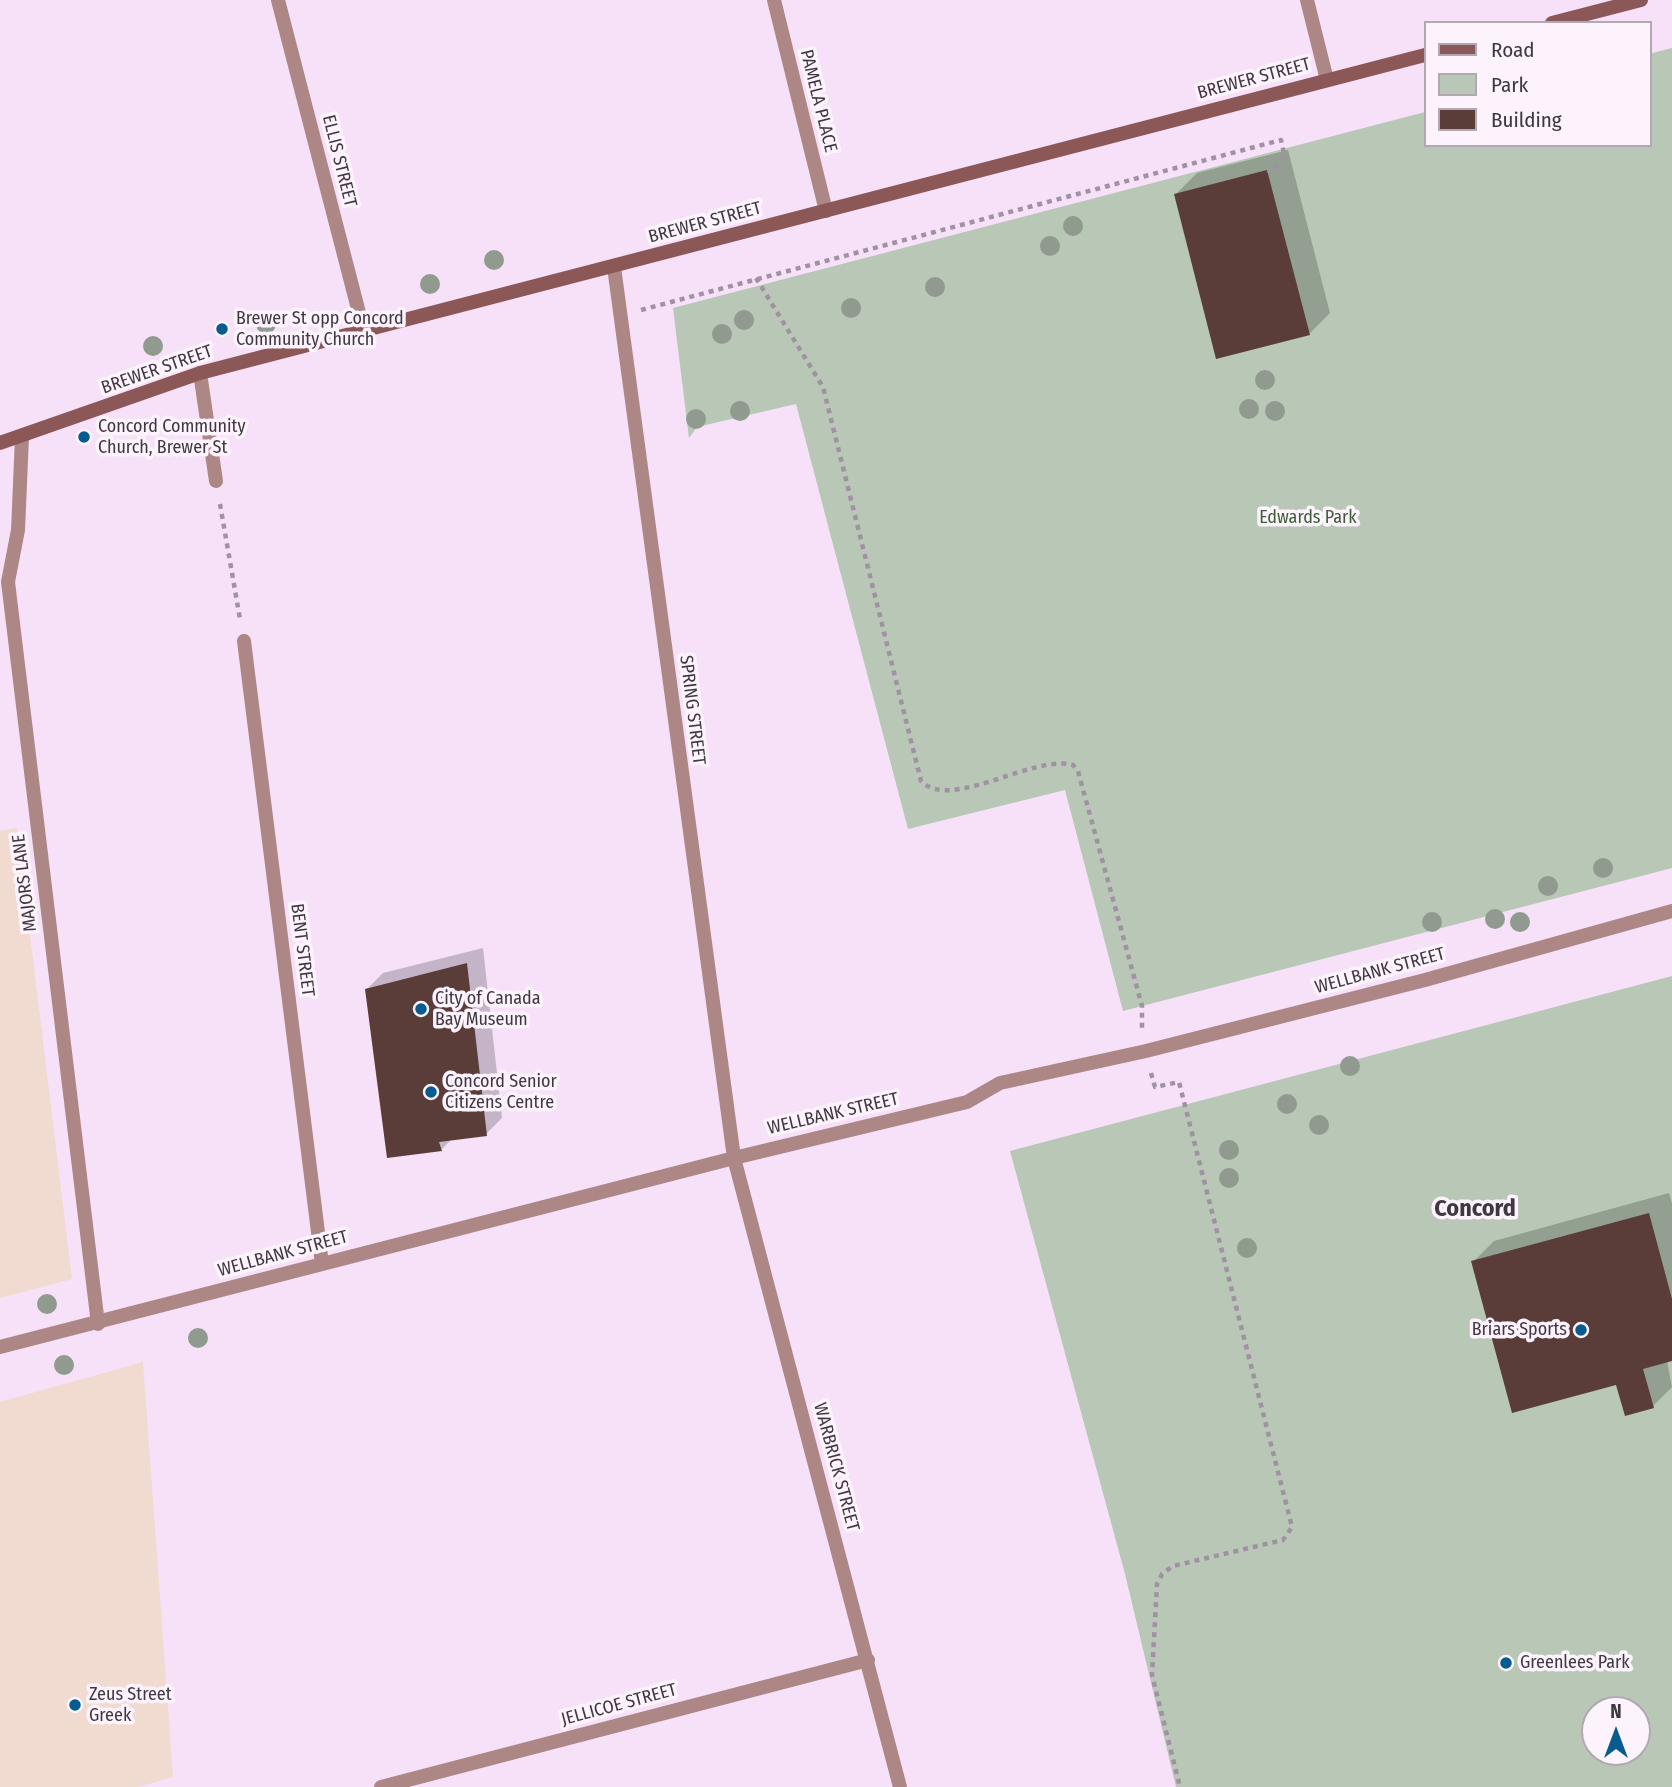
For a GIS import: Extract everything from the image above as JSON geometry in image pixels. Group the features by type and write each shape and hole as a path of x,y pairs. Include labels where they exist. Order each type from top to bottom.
{"main road":[{"path":"1560,21 1641,0"},
{"name":"BREWER STREET","path":"0,443 200,373 1424,55"}],"street":[{"name":"ELLIS STREET","path":"278,0 364,332"},
{"name":"PAMELA PLACE","path":"774,0 826,211"},
{"path":"1307,0 1327,80"},
{"name":"SPRING STREET","path":"614,267 734,1157"},
{"path":"200,373 216,481"},
{"name":"MAJORS LANE","path":"22,437 18,530 8,583 97,1324"},
{"name":"BENT STREET","path":"244,641 322,1264"},
{"name":"WELLBANK STREET","path":"0,1347 734,1157 967,1102 1000,1083 1146,1051 1425,980 1672,911"},
{"name":"WARBRICK STREET","path":"734,1157 900,1787"},
{"name":"JELLICOE STREET","path":"380,1787 868,1660"}],"path":[{"path":"620,316 1281,140 1285,158 1268,173"},
{"path":"756,278 823,387 921,781 934,790 952,790 1060,762 1073,765 1078,771 1142,1006 1140,1022"},
{"path":"216,481 244,641"},
{"path":"1155,1087 1179,1082 1292,1527 1283,1540 1173,1566 1162,1574 1157,1584 1152,1675 1180,1787"}],"shaded area":[{"path":"17,828 72,1279 0,1298 0,831"},
{"path":"143,1362 173,1777 138,1787 0,1787 0,1402"}],"green space":[{"name":"Edwards Park","path":"1672,48 1672,868 1123,1011 1065,790 908,829 796,404 697,427 689,438 673,308 1424,112 1424,147 1651,147 1651,53"},
{"path":"1672,976 1672,1787 1176,1787 1125,1574 1010,1151"}],"building":[{"path":"1267,170 1310,335 1216,359 1174,194"},
{"name":"Concord Senior Citizens Centre","path":"467,963 487,1136 439,1142 442,1151 387,1158 365,989"},
{"name":"Briars Sports","path":"1649,1213 1672,1299 1672,1361 1643,1369 1654,1408 1625,1416 1616,1385 1512,1413 1471,1261"}],"place":[{"name":"Brewer St opp Concord Community Church","path":"222,329"},
{"name":"Concord Community Church, Brewer St","path":"84,437"},
{"name":"City of Canada Bay Museum","path":"421,1009"},
{"name":"Concord Senior Citizens Centre","path":"431,1092"},
{"name":"Briars Sports","path":"1581,1330"},
{"name":"Greenlees Park","path":"1506,1663"},
{"name":"Zeus Street Greek","path":"75,1705"}],"district":[{"name":"Concord","path":"1475,1209"}]}
